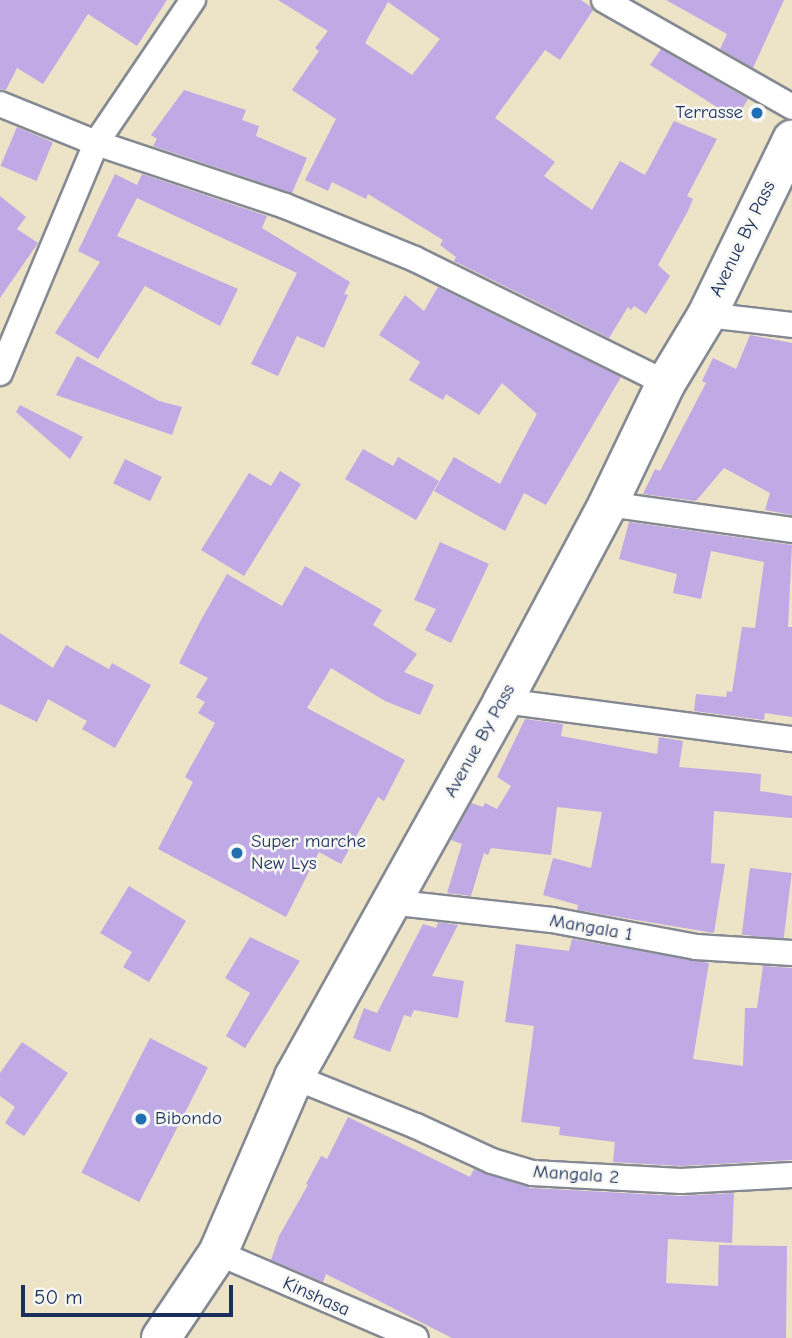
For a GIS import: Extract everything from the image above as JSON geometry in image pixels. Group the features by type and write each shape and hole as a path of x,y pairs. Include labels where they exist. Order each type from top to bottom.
{"highway":[{"name":"Avenue By Pass","path":"161,1338 218,1253 294,1077 503,701 608,503 666,383 707,315 792,140"}],"street":[{"path":"0,373 96,143 193,0"},
{"path":"604,0 792,107"},
{"path":"0,104 96,143 285,206 415,259 666,383"},
{"path":"707,315 792,326"},
{"path":"608,503 792,530"},
{"path":"503,701 792,739"},
{"name":"Mangala 1","path":"390,902 552,920 696,947 792,953"},
{"name":"Mangala 2","path":"294,1077 416,1126 492,1161 532,1173 681,1181 792,1175"},
{"name":"Kinshasa","path":"218,1253 415,1338"}],"building":[{"path":"0,0 167,0 137,46 88,14 43,84 17,68 6,90 0,89"},
{"path":"278,0 581,0 591,7 593,10 560,60 545,50 495,118 555,162 544,176 592,210 620,161 645,175 674,121 717,139 687,196 693,199 688,211 658,265 670,276 646,314 634,306 631,310 628,307 609,338 454,261 456,257 440,245 443,240 368,194 366,199 332,182 328,191 305,180 336,119 292,90 319,51 315,48 328,31","holes":["388,2 440,39 412,75 365,43"]},
{"path":"666,0 784,0 753,68 720,49 727,34"},
{"path":"661,49 748,99 736,119 650,65"},
{"path":"184,90 246,110 242,120 259,126 256,136 307,158 292,193 153,146 157,139 151,135"},
{"path":"17,127 53,142 36,181 1,166"},
{"path":"115,174 137,185 142,174 267,216 262,228 350,282 344,294 348,295 324,348 297,336 278,376 251,364 297,273 137,198 117,236 238,289 220,326 145,286 98,359 55,333 100,262 78,251"},
{"path":"0,196 26,217 17,229 38,243 0,298"},
{"path":"438,287 621,377 546,505 524,493 505,531 434,491 454,457 500,484 537,414 502,383 479,415 446,394 443,400 409,380 420,362 379,335 405,295 424,311"},
{"path":"750,335 792,343 792,515 765,510 770,493 724,468 696,501 643,494 655,469 660,471 706,383 702,381 713,358 736,369"},
{"path":"77,356 159,401 182,407 172,435 56,395"},
{"path":"20,405 83,437 70,459 16,412"},
{"path":"363,449 393,466 398,457 439,481 416,520 345,479"},
{"path":"125,459 162,477 150,501 113,483"},
{"path":"280,471 301,484 244,576 201,550 249,473 271,486"},
{"path":"629,522 792,545 788,627 792,627 792,717 765,713 764,720 694,711 696,694 726,697 727,691 732,692 742,627 755,628 764,562 711,551 701,599 673,593 677,574 619,559"},
{"path":"440,542 489,564 451,643 425,630 436,609 414,600"},
{"path":"305,566 382,610 373,625 417,654 404,672 434,685 420,715 385,701 331,668 307,708 405,760 384,801 378,797 341,864 319,852 286,917 158,849 193,782 185,777 215,723 198,713 205,702 196,697 208,678 179,663 200,622 227,574 282,606"},
{"path":"0,633 53,668 66,645 109,669 112,663 151,685 115,748 82,729 87,721 48,699 37,722 0,704"},
{"path":"525,719 563,724 561,736 657,754 659,737 683,741 679,767 761,774 760,791 792,796 792,818 714,811 711,863 725,864 714,933 577,910 578,905 543,895 553,858 591,868 602,812 557,807 551,855 491,848 488,855 484,853 471,896 447,893 462,844 451,840 471,803 483,807 485,803 497,809 511,786 497,777"},
{"path":"750,868 792,873 784,940 742,935"},
{"path":"129,886 186,921 149,982 123,967 132,952 100,933"},
{"path":"438,922 458,925 432,976 464,981 458,1018 414,1010 411,1017 404,1015 390,1052 353,1038 364,1008 377,1013 423,924 436,928"},
{"path":"250,937 300,961 245,1048 226,1036 250,993 225,978"},
{"path":"572,939 709,963 693,1059 743,1066 745,1008 757,1008 763,966 792,968 792,1160 681,1166 613,1162 615,1142 559,1135 560,1127 521,1122 534,1026 505,1022 516,944 569,951"},
{"name":"Bibondo","path":"150,1038 208,1068 139,1202 81,1173"},
{"path":"22,1042 68,1073 24,1136 5,1123 15,1107 0,1096 0,1073"},
{"path":"348,1117 470,1177 474,1169 531,1188 680,1196 734,1193 732,1243 668,1239 666,1283 718,1286 719,1245 787,1246 786,1338 452,1338 326,1274 323,1282 271,1260 279,1236 321,1156 327,1159"}],"place":[{"name":"Terrasse","path":"757,113"},
{"name":"Super marche New Lys","path":"237,853"},
{"name":"Bibondo","path":"141,1119"}]}
